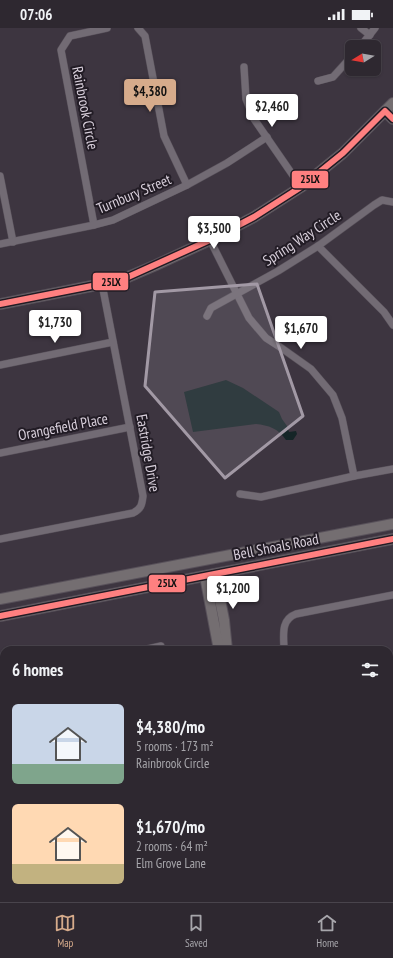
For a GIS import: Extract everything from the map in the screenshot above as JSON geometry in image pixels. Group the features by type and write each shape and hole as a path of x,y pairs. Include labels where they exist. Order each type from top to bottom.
{"main road":[{"path":"0,304 102,284 142,271 210,240 254,217 301,186 343,153 393,103"},
{"path":"385,111 393,119"},
{"name":"Bell Shoals Road","path":"0,599 393,524"},
{"name":"Bell Shoals Road","path":"0,616 393,539"},
{"path":"210,575 219,646"},
{"path":"210,575 224,620 227,646"}],"street":[{"name":"Rainbrook Circle","path":"94,225 61,50 70,36 107,28"},
{"path":"138,28 145,36 164,136 187,185"},
{"path":"361,28 370,35"},
{"path":"366,40 375,28"},
{"path":"318,81 333,77 345,64"},
{"path":"244,67 246,99 254,119 301,186"},
{"name":"Turnbury Street","path":"0,244 113,220 187,185 227,164 267,137"},
{"path":"0,176 12,242"},
{"name":"Spring Way Circle","path":"207,316 211,308 278,271 318,246 382,200 393,202"},
{"path":"210,240 249,318 266,338 311,369 333,395 342,418 354,476"},
{"path":"318,246 384,312 393,325"},
{"name":"Eastridge Drive","path":"0,540 133,513 139,509 142,504 143,496 102,284"},
{"path":"0,365 113,342"},
{"name":"Orangefield Place","path":"0,453 130,427"},
{"path":"240,494 261,497 354,476 393,469"},
{"path":"284,646 284,627 288,618 296,614 393,595"}],"highlighted area":[{"path":"257,284 303,416 225,478 145,386 155,292"}],"shaded area":[{"path":"226,380 243,388 279,412 289,432 296,431 297,434 293,440 286,440 273,428 256,424 193,432 184,392"}],"transit line":[{"name":"25LX","path":"0,304 102,284 128,277 210,240 254,217 301,187 343,153 385,111 393,119"},
{"name":"25LX","path":"0,616 393,539"}]}
